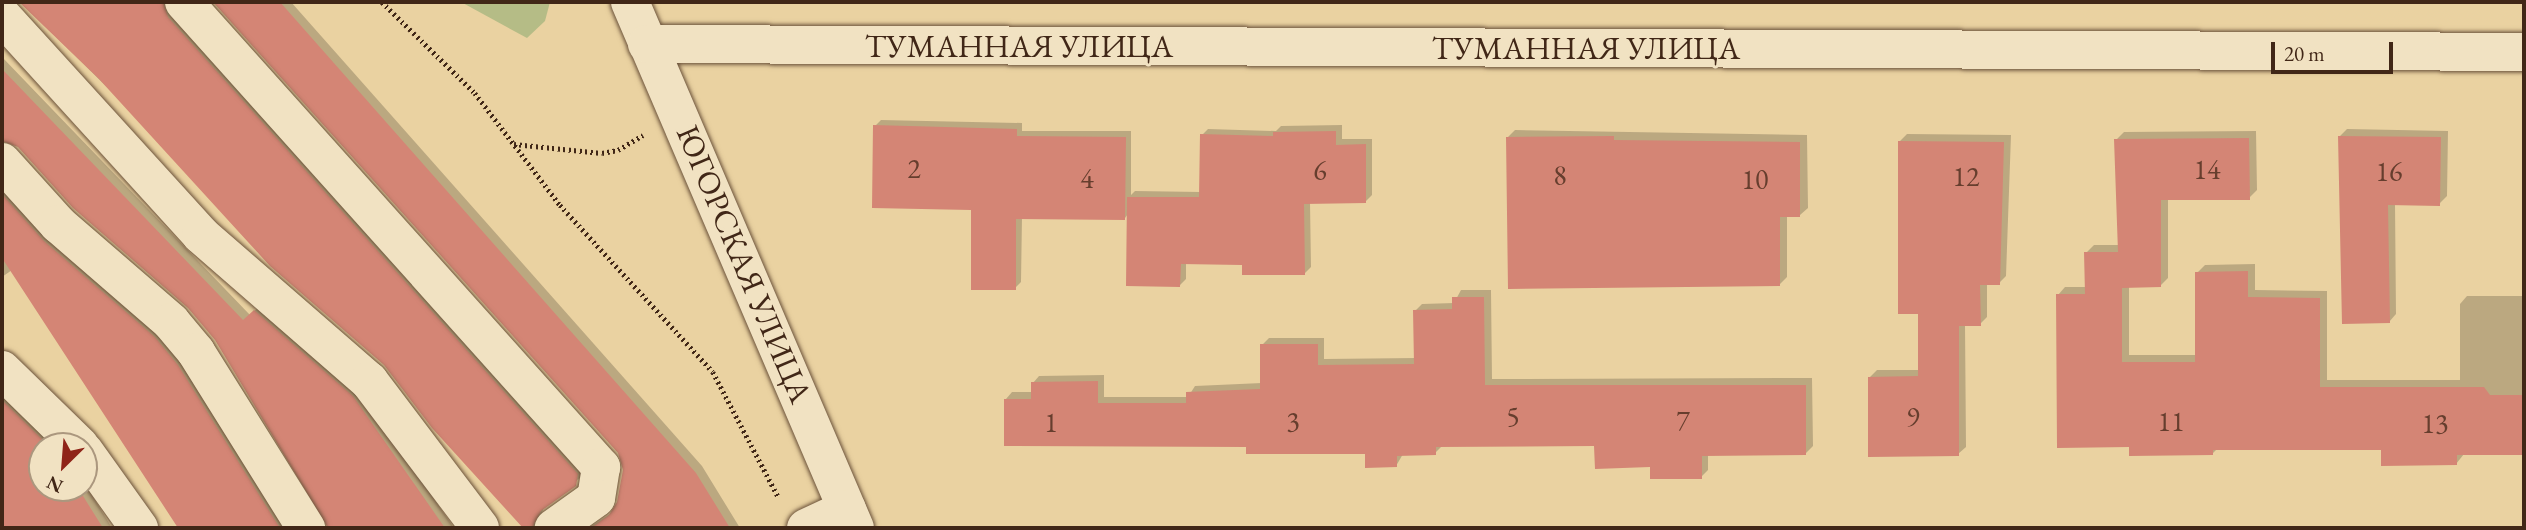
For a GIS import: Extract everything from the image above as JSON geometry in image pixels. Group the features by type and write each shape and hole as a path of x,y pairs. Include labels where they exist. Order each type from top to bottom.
{"street":[{"path":"184,2 601,467 596,498 554,528"},
{"name":"ЮГОРСКАЯ УЛИЦА","path":"630,2 671,92 851,519"},
{"path":"2,16 201,234 369,381 481,528"},
{"name":"ТУМАННАЯ УЛИЦА","path":"647,44 2524,52"},
{"path":"2,162 58,224 171,322 196,352 306,528"},
{"path":"2,370 66,432"},
{"path":"98,471 138,528"},
{"path":"794,516 851,519"}],"path":[{"path":"382,2 475,93 560,205 713,372 794,516"},
{"path":"513,144 526,142 561,152 618,150 654,128 671,92"}],"green space":[{"path":"461,2 550,2 545,21 527,38"}],"building":[{"path":"19,2 163,2 168,17 578,474 576,486 541,511 532,528 523,528 432,428 384,365 270,266 99,79"},
{"path":"213,2 280,2 696,473 730,528 591,528 609,515 617,502 623,470 618,453"},
{"path":"2,69 243,320 254,310 353,396 445,528 328,528 215,340 188,308 73,208 18,147 2,141"},
{"path":"873,125 1017,129 1017,136 1126,137 1125,220 1016,219 1016,290 971,290 971,210 872,208"},
{"path":"1336,131 1336,145 1366,144 1366,203 1304,204 1305,275 1242,275 1242,265 1181,264 1180,287 1126,286 1127,197 1199,197 1200,134 1273,136 1273,132"},
{"path":"1614,136 1614,140 1800,142 1800,217 1780,217 1780,286 1508,289 1506,137"},
{"path":"2338,136 2441,137 2440,206 2388,205 2390,323 2342,324"},
{"path":"2249,138 2250,200 2161,200 2161,287 2122,288 2122,362 2195,362 2195,272 2248,271 2248,297 2320,298 2320,387 2484,387 2490,395 2524,395 2524,455 2457,455 2457,465 2381,466 2381,450 2213,450 2213,455 2129,456 2129,447 2057,448 2056,294 2085,294 2084,252 2118,252 2114,139"},
{"path":"1898,141 2004,142 2000,285 1980,285 1981,326 1959,326 1959,456 1868,457 1868,377 1918,376 1918,314 1898,314"},
{"path":"2,194 44,241 155,337 178,365 280,528 178,528 2,258"},
{"path":"1452,297 1484,297 1485,385 1806,385 1806,455 1702,456 1702,479 1650,479 1650,467 1595,469 1594,446 1436,447 1436,455 1397,456 1397,467 1365,468 1365,454 1246,454 1246,447 1004,446 1004,399 1031,399 1031,382 1098,381 1098,403 1186,403 1186,392 1260,389 1260,344 1318,344 1318,365 1414,364 1413,310 1452,309"},
{"path":"2,400 35,432 28,432 28,502 87,502 103,528 2,528"}]}
